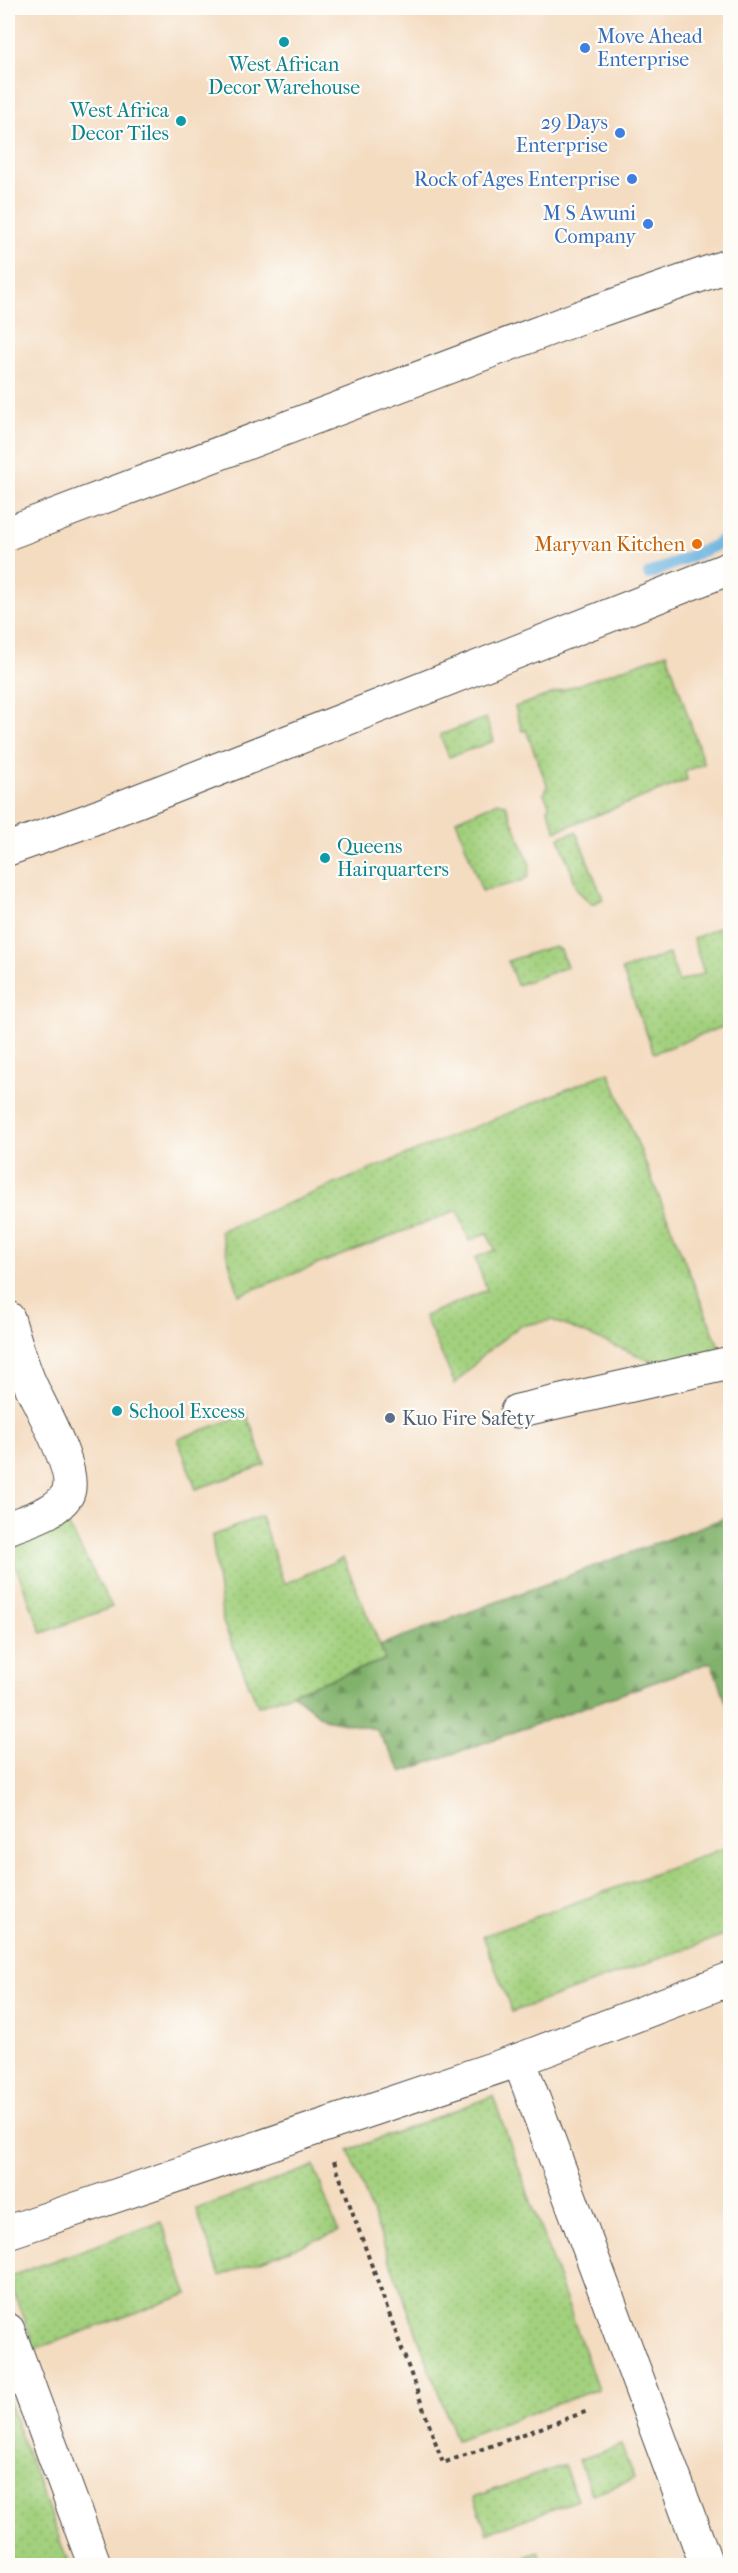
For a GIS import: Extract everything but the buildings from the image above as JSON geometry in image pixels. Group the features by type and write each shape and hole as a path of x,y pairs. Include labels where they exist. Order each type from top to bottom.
{"street":[{"path":"8,533 586,315 730,265"},
{"path":"8,849 106,813 730,568"},
{"path":"8,1318 27,1378 61,1451 68,1471 70,1487 55,1508 8,1528"},
{"path":"517,1411 730,1363"},
{"path":"8,2232 519,2060 730,1979"},
{"path":"519,2060 707,2565"},
{"path":"8,2330 95,2565"}],"path":[{"path":"321,2126 443,2463 588,2411"}],"green space":[{"path":"667,653 704,764 685,771 687,780 556,831 544,794 547,785 526,730 522,731 515,707"},
{"path":"486,718 494,741 449,757 440,735"},
{"path":"498,802 506,805 530,865 528,877 519,882 482,891 456,820"},
{"path":"576,832 603,899 592,904 578,891 559,837"},
{"path":"730,922 730,1024 654,1053 622,970 669,954 679,982 704,973 693,939"},
{"path":"555,947 560,950 567,967 517,985 508,961"},
{"path":"609,1072 723,1357 687,1362 652,1361 552,1320 520,1326 485,1353 455,1384 424,1316 487,1290 475,1258 495,1250 487,1233 469,1241 458,1210 239,1295 220,1231"},
{"path":"247,1414 265,1465 196,1489 178,1439"},
{"path":"261,1516 284,1584 343,1558 386,1659 258,1706 223,1622 212,1536"},
{"path":"730,1516 730,1713 711,1662 402,1772 376,1729 324,1719 292,1693 385,1660 380,1645"},
{"path":"66,1521 112,1607 42,1633 8,1547"},
{"path":"730,1846 730,1933 512,2012 483,1936"},
{"path":"493,2096 598,2389 456,2440 349,2150"},
{"path":"314,2166 338,2232 220,2276 196,2209"},
{"path":"161,2222 188,2294 35,2349 8,2277"},
{"path":"8,2401 69,2565 8,2565"},
{"path":"621,2445 634,2479 592,2494 579,2460"},
{"path":"564,2465 577,2500 487,2533 474,2497"},
{"path":"539,2552 544,2565 500,2565"}],"waterway":[{"path":"649,574 714,546 730,535"}],"place":[{"name":"West African Decor Warehouse","path":"284,42"},
{"name":"Move Ahead Enterprise","path":"585,48"},
{"name":"West Africa Decor Tiles","path":"181,121"},
{"name":"29 Days Enterprise","path":"620,133"},
{"name":"Rock of Ages Enterprise","path":"632,179"},
{"name":"M S Awuni Company","path":"648,224"},
{"name":"Maryvan Kitchen","path":"697,544"},
{"name":"Queens Hairquarters","path":"325,858"},
{"name":"School Excess","path":"117,1411"},
{"name":"Kuo Fire Safety","path":"390,1418"}]}
